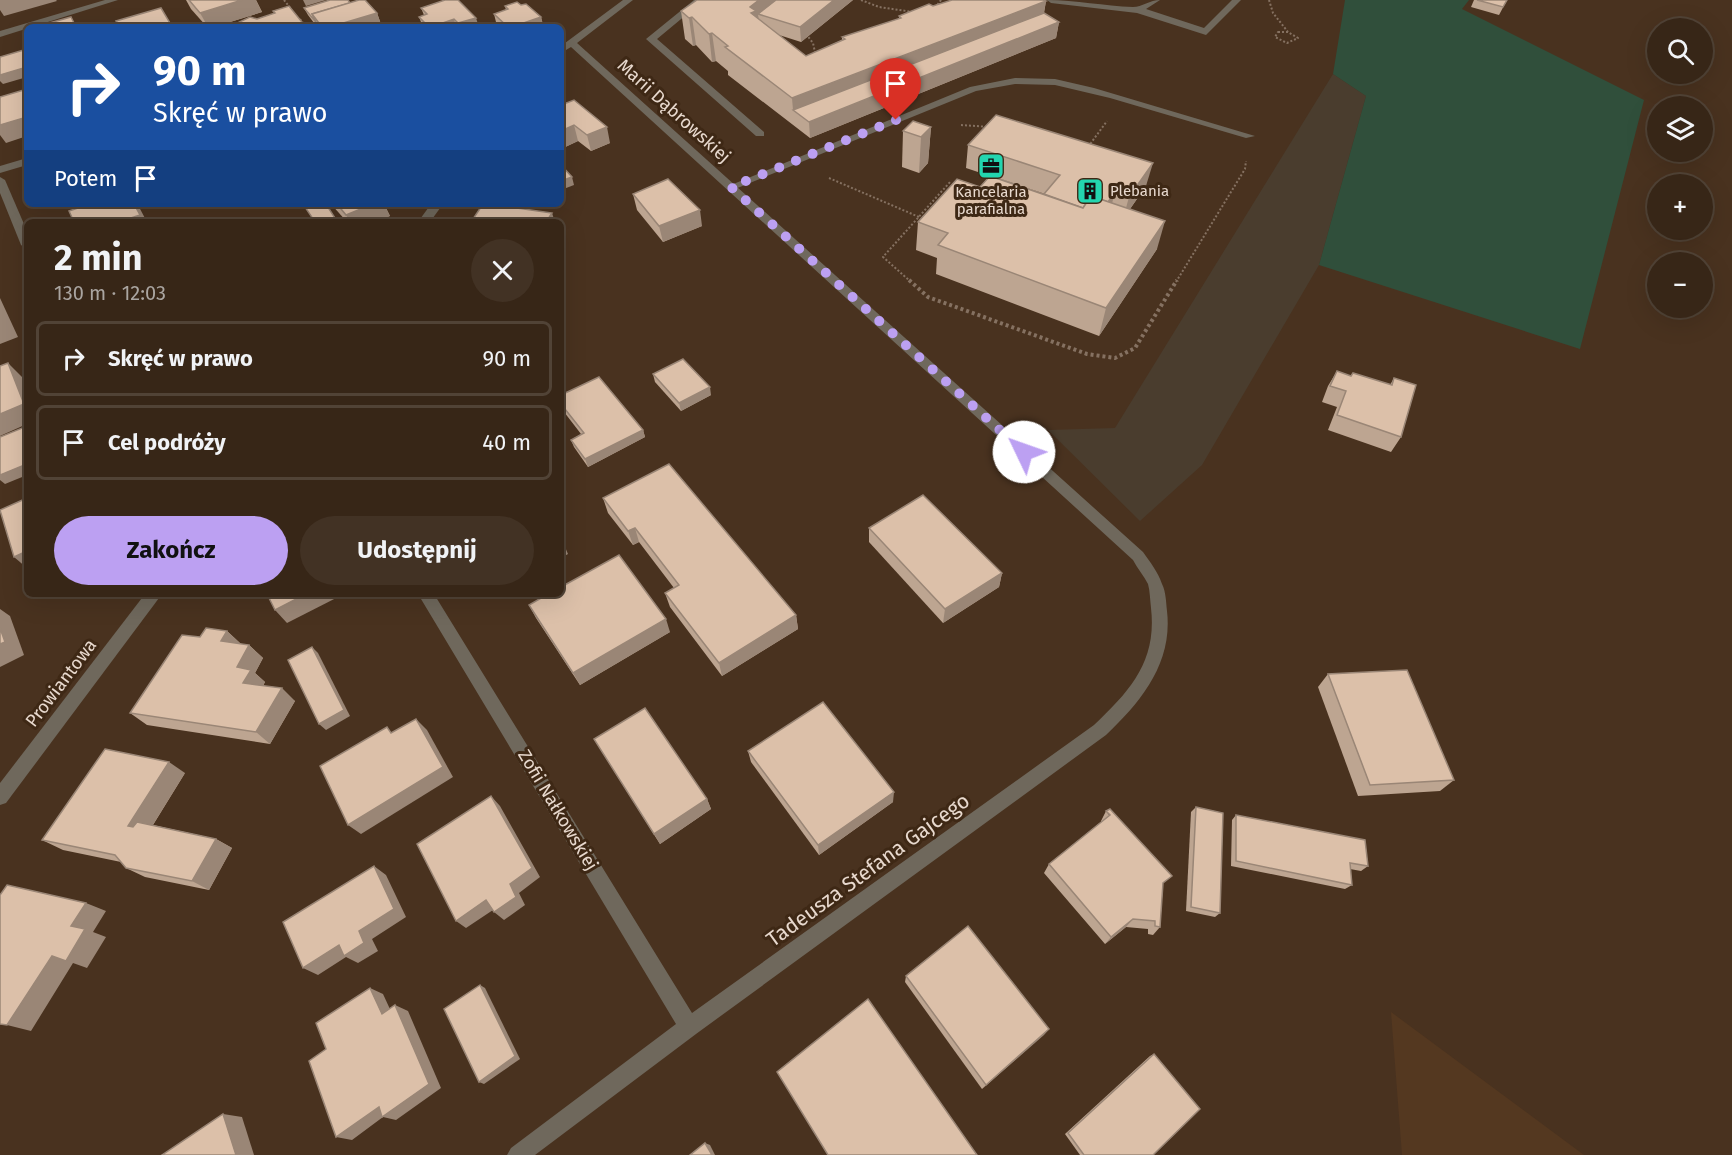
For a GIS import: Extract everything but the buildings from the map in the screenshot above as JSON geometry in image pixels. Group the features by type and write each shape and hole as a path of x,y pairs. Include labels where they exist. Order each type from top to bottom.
{"street":[{"path":"34,24 114,0"},
{"path":"564,48 628,0"},
{"path":"700,0 651,39 760,134"},
{"path":"1051,0 1137,10 1206,32 1238,0"},
{"path":"1137,10 1156,0"},
{"path":"0,34 24,27"},
{"name":"Marii Dąbrowskiej","path":"571,42 1112,532 1138,556 1148,573"},
{"path":"731,187 916,111 995,82 1022,79 1068,83 1250,136"},
{"path":"0,170 24,162"},
{"path":"0,180 24,237"},
{"name":"Tadeusza Stefana Gajcego","path":"518,1155 689,1026 1100,730 1127,705 1148,674 1158,650 1162,621 1155,584 1148,573"},
{"name":"Prowiantowa","path":"0,797 152,597"},
{"name":"Zofii Nałkowskiej","path":"428,597 689,1026"}],"path":[{"path":"284,0 291,9"},
{"path":"861,0 879,7 921,13"},
{"path":"930,14 941,0"},
{"path":"1269,0 1273,13 1288,32 1296,36 1296,41 1287,43 1275,37 1278,32 1288,32"},
{"path":"299,18 304,24"},
{"path":"805,33 813,43 816,62"},
{"path":"805,55 816,54"},
{"path":"1085,150 1123,99"},
{"path":"916,111 966,126 998,128"},
{"path":"950,182 883,257 928,297 1087,354 1115,358 1135,348 1245,169 1250,136"},
{"path":"834,181 919,217"}],"shaded area":[{"path":"1333,74 1366,96 1319,265 1202,465 1140,521 1048,430 1115,428"},
{"path":"1391,1012 1584,1155 1402,1155"}],"green space":[{"path":"1345,0 1469,0 1462,9 1644,100 1580,349 1319,265 1366,96 1333,74"}],"place":[{"name":"Kancelaria parafialna","path":"991,166"},
{"name":"Plebania","path":"1090,191"}],"route":[{"path":"896,120 731,187 1024,452"}]}
